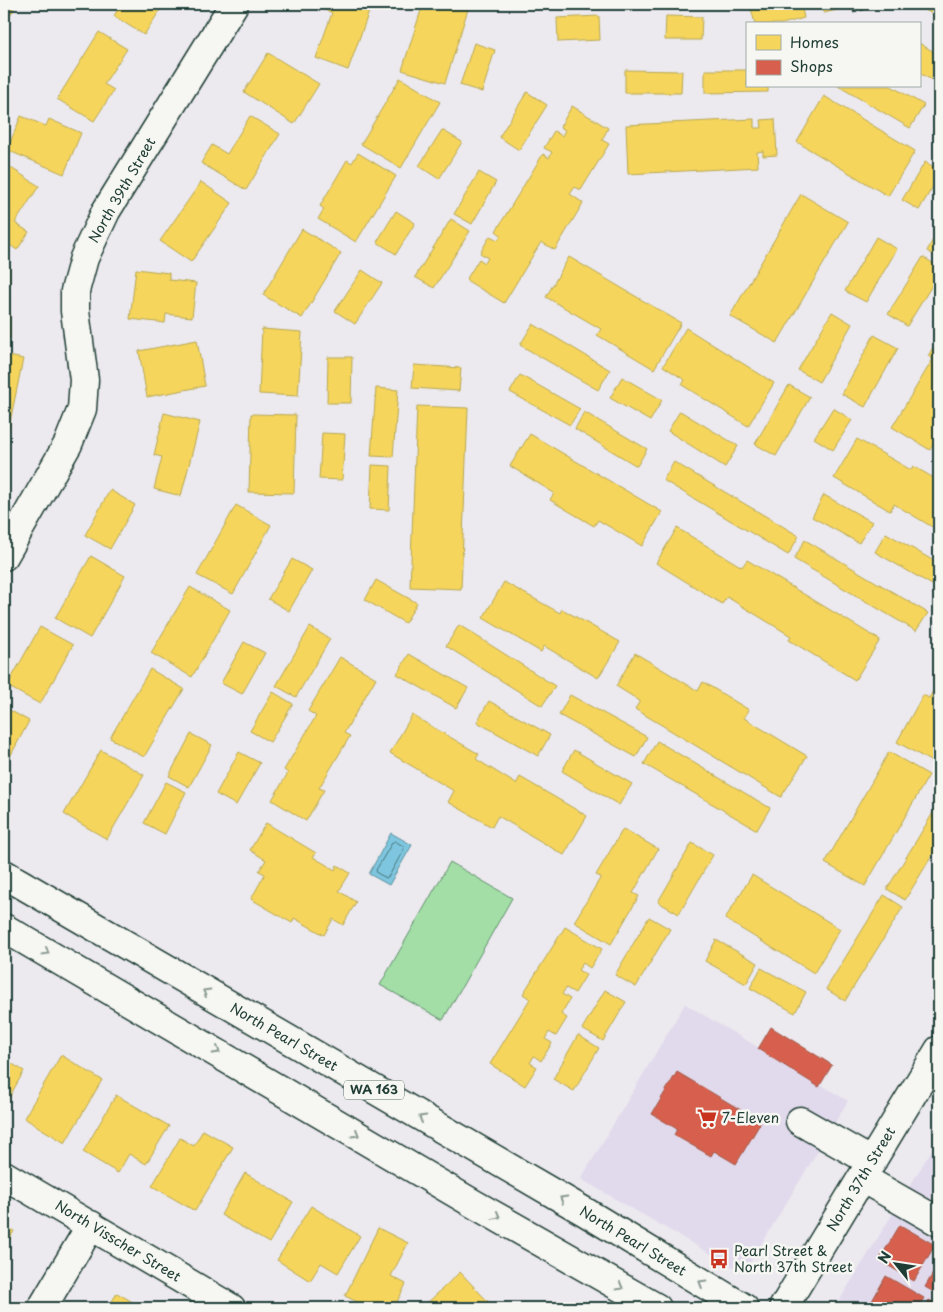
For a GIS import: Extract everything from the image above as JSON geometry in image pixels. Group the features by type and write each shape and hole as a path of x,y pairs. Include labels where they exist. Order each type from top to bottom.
{"main road":[{"name":"North 39th Street","path":"4,556 68,444 82,409 84,380 75,311 75,291 84,258 106,211 234,4"},
{"name":"North Pearl Street","path":"4,874 608,1226 744,1308"},
{"path":"4,928 474,1204 657,1308"},
{"name":"North 37th Street","path":"782,1308 939,1050"},
{"path":"800,1121 939,1222"},
{"name":"North Visscher Street","path":"4,1174 231,1308"},
{"path":"42,1308 91,1225"}],"path":[{"path":"854,12 878,4"}],"shaded area":[{"path":"685,1004 848,1101 747,1268 737,1269 581,1179"},
{"path":"939,1137 939,1308 835,1308 930,1153"}],"green space":[{"path":"450,862 512,898 443,1020 380,985"}],"water":[{"path":"391,833 412,845 389,885 369,874"}],"building: Homes":[{"path":"4,4 14,9 4,24"},
{"path":"121,4 164,4 144,35 114,16"},
{"path":"321,4 364,4 371,6 348,70 316,58 332,13 319,8"},
{"path":"423,4 450,4 468,9 445,83 402,70"},
{"path":"767,4 801,4 804,18 789,22 754,22 751,8"},
{"path":"821,4 862,4 824,13"},
{"path":"915,4 939,4 939,18"},
{"path":"599,16 600,40 558,42 557,18"},
{"path":"666,16 702,17 701,40 665,40"},
{"path":"99,32 127,49 104,84 114,90 94,121 57,99"},
{"path":"474,43 495,50 482,92 460,85"},
{"path":"920,44 939,55 938,83 920,74"},
{"path":"268,53 319,84 294,124 244,92"},
{"path":"625,70 682,71 681,93 625,93"},
{"path":"705,70 746,70 746,88 768,88 768,92 705,93"},
{"path":"400,78 440,102 401,168 361,144"},
{"path":"841,88 894,88 924,105 910,128"},
{"path":"527,92 547,105 519,150 499,137"},
{"path":"824,96 915,151 888,196 797,142"},
{"path":"572,106 608,128 602,140 609,144 581,190 575,187 570,194 583,203 555,250 541,242 504,303 466,280 479,259 485,263 488,258 480,253 490,236 498,240 501,235 496,231 543,154 549,158 552,152 544,148 554,131 562,136 565,130 560,127"},
{"path":"21,116 46,126 49,119 81,133 64,174 7,150"},
{"path":"250,116 280,134 246,190 201,163 212,145 227,154"},
{"path":"754,119 754,128 762,128 761,120 775,119 777,155 763,156 763,151 757,152 758,167 628,174 626,125"},
{"path":"442,130 462,142 439,179 419,166"},
{"path":"358,153 396,176 356,242 318,219 324,209 320,206 347,160 352,163"},
{"path":"925,162 939,170 939,176 919,210 902,200"},
{"path":"8,166 39,186 15,223 29,232 17,250 4,241 4,173"},
{"path":"479,172 496,182 472,224 454,214"},
{"path":"201,182 232,203 191,262 160,241"},
{"path":"801,194 848,222 777,343 730,316"},
{"path":"396,211 415,223 396,254 377,242"},
{"path":"451,219 470,231 434,288 415,277"},
{"path":"939,228 939,258 927,251"},
{"path":"302,229 341,253 302,318 263,295"},
{"path":"876,237 897,249 866,302 845,291"},
{"path":"569,257 681,323 654,369 597,335 601,329 546,297"},
{"path":"923,257 939,267 939,274 907,326 888,314"},
{"path":"4,265 9,265 10,338 4,338"},
{"path":"136,269 169,273 169,280 196,283 192,317 166,314 165,323 130,319"},
{"path":"362,270 382,283 355,324 335,311"},
{"path":"832,312 852,324 819,382 798,370"},
{"path":"533,324 610,370 598,390 520,345"},
{"path":"686,328 774,383 748,426 682,385 685,380 663,366"},
{"path":"262,329 302,332 298,396 259,394"},
{"path":"874,335 898,348 865,407 842,394"},
{"path":"939,337 939,434 930,450 892,427 933,359 928,356"},
{"path":"197,340 205,386 147,397 139,351"},
{"path":"4,355 23,359 8,432 4,431"},
{"path":"328,357 352,357 351,403 327,403"},
{"path":"414,365 461,368 459,391 412,388"},
{"path":"520,375 580,409 570,425 510,392"},
{"path":"622,377 662,400 650,421 610,398"},
{"path":"789,385 810,397 776,456 755,444"},
{"path":"376,388 398,390 393,457 371,456"},
{"path":"417,406 468,408 461,589 410,587"},
{"path":"833,408 852,420 833,450 814,438"},
{"path":"680,411 738,446 725,467 668,431"},
{"path":"584,412 647,449 637,466 575,429"},
{"path":"164,413 200,422 181,496 154,489 162,457 154,455"},
{"path":"251,414 296,415 294,493 249,492"},
{"path":"322,433 345,434 342,480 319,479"},
{"path":"530,434 662,512 642,546 598,520 594,526 550,500 554,493 510,466"},
{"path":"857,439 911,470 913,466 939,481 939,531 894,504 890,511 834,478"},
{"path":"674,462 799,536 788,555 663,480"},
{"path":"372,465 391,466 389,510 370,509"},
{"path":"110,490 135,505 110,549 85,535"},
{"path":"824,495 872,522 859,543 812,517"},
{"path":"236,505 271,525 233,594 197,575"},
{"path":"677,528 742,567 747,560 880,640 855,680 789,640 791,636 727,597 722,604 656,563"},
{"path":"886,533 939,564 939,577 934,586 875,552"},
{"path":"805,540 928,613 916,631 794,559"},
{"path":"91,556 125,576 90,638 55,618"},
{"path":"292,559 312,570 289,611 268,599"},
{"path":"376,580 417,603 405,623 365,600"},
{"path":"504,582 560,613 562,609 620,642 598,678 544,646 541,652 483,618"},
{"path":"190,587 230,610 192,677 151,653"},
{"path":"459,625 555,686 542,706 446,646"},
{"path":"40,627 73,645 40,704 7,686"},
{"path":"310,627 330,639 296,697 276,686"},
{"path":"244,642 265,653 242,694 221,683"},
{"path":"635,653 698,691 703,682 749,710 744,718 807,756 781,797 635,709 640,701 616,686"},
{"path":"409,654 468,688 456,708 397,674"},
{"path":"340,657 376,678 344,733 350,736 319,788 324,790 306,821 272,800 288,773 284,770 316,716 308,711"},
{"path":"150,669 184,689 144,757 110,738"},
{"path":"939,681 939,750 932,762 897,742 923,695 929,698"},
{"path":"273,692 293,704 270,742 250,731"},
{"path":"570,695 647,737 636,757 559,715"},
{"path":"489,701 550,735 538,756 477,722"},
{"path":"4,707 29,721 4,768"},
{"path":"412,715 479,754 476,759 516,784 520,777 587,816 564,855 498,816 492,827 448,802 454,791 390,753"},
{"path":"191,734 212,745 189,787 169,776"},
{"path":"657,741 770,808 757,830 644,764"},
{"path":"101,750 144,775 107,839 64,814"},
{"path":"574,750 632,784 619,805 562,771"},
{"path":"239,752 260,763 236,805 216,794"},
{"path":"889,752 929,775 865,886 825,863"},
{"path":"166,782 186,792 165,834 144,823"},
{"path":"939,803 939,844 905,900 887,889"},
{"path":"266,823 316,853 313,857 335,870 337,865 350,873 339,891 356,902 343,925 333,919 324,935 294,918 292,923 251,899 265,874 259,871 266,860 250,850"},
{"path":"623,829 658,849 633,893 639,896 611,944 574,922 601,877 596,875"},
{"path":"692,843 713,855 679,914 658,902"},
{"path":"752,875 840,929 814,973 725,919"},
{"path":"884,895 903,907 845,1001 826,989"},
{"path":"649,917 670,929 636,987 615,975"},
{"path":"565,927 602,949 590,968 583,963 578,970 586,975 575,993 566,988 562,994 570,999 561,1014 567,1018 556,1036 549,1032 545,1039 552,1043 541,1061 534,1056 530,1063 537,1067 525,1086 490,1064 530,999 523,994"},
{"path":"716,940 758,963 746,984 705,961"},
{"path":"761,968 806,992 795,1013 750,988"},
{"path":"605,990 626,1002 603,1041 582,1029"},
{"path":"578,1035 599,1048 574,1091 553,1079"},
{"path":"61,1055 102,1080 65,1143 24,1118"},
{"path":"4,1059 24,1071 7,1101 4,1099"},
{"path":"116,1095 169,1126 146,1164 129,1154 118,1173 83,1152"},
{"path":"203,1130 233,1147 195,1211 152,1186 180,1138 194,1146"},
{"path":"245,1173 293,1202 269,1243 221,1215"},
{"path":"311,1206 360,1236 338,1273 321,1263 310,1281 277,1260"},
{"path":"4,1225 14,1231 4,1248"},
{"path":"378,1228 408,1243 391,1276 406,1284 394,1308 370,1308 345,1296"},
{"path":"460,1272 494,1308 422,1308"},
{"path":"117,1293 143,1308 108,1308"}],"building: Shops":[{"path":"771,1027 832,1065 819,1087 758,1049"},
{"name":"7-Eleven","path":"677,1072 761,1122 736,1164 714,1151 711,1156 674,1135 677,1129 652,1114"},
{"path":"900,1225 935,1245 914,1281 879,1260"},
{"path":"939,1263 939,1295 925,1287"},
{"path":"886,1276 924,1298 918,1308 868,1308"},
{"path":"929,1300 939,1306 939,1308 925,1308"}],"place":[{"name":"7-Eleven","path":"707,1118"},
{"name":"Pearl Street & North 37th Street","path":"719,1259"}]}
